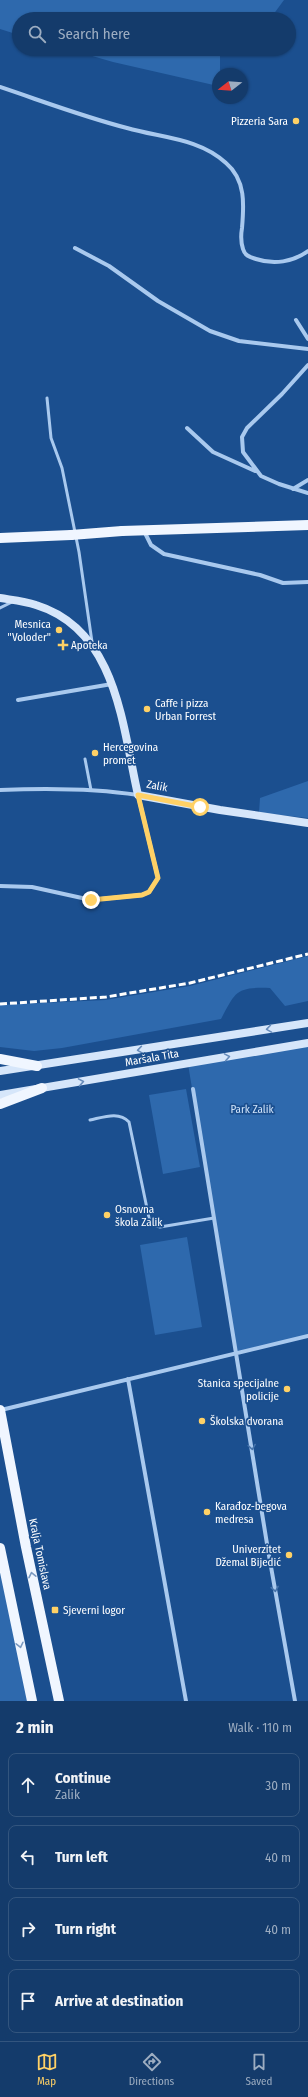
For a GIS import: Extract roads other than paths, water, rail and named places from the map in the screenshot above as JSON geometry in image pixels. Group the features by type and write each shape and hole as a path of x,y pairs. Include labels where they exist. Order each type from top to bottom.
{"main road":[{"path":"0,538 122,531 308,525"},
{"path":"0,1059 38,1066"},
{"path":"0,1104 42,1088"},
{"name":"Kralja Tomislava","path":"0,1410 24,1540 60,1701"},
{"path":"0,1548 32,1701"}],"street":[{"path":"0,87 127,128 197,144 216,154 228,164 239,179 243,191 242,249 247,256 268,263 287,261 308,251"},
{"path":"75,248 109,266 158,301 210,331 239,341 308,349"},
{"path":"296,320 308,338"},
{"path":"257,472 243,452 242,437 247,428 282,394 308,365"},
{"path":"186,428 213,452 257,472 266,479 308,493"},
{"path":"293,489 308,480"},
{"path":"144,531 151,545 164,554 260,575 284,582 308,582"},
{"path":"0,598 36,605 61,616 84,634 93,644 113,684 158,878 149,892 130,897 91,900 32,887 0,886"},
{"path":"18,700 113,684"},
{"name":"Zalik","path":"0,790 48,788 91,790 138,795 220,810 308,823"},
{"name":"Maršala Tita","path":"0,1071 308,1023"},
{"name":"Maršala Tita","path":"0,1095 308,1043"},
{"path":"193,1088 268,1550 295,1701"},
{"path":"0,1410 308,1336"},
{"path":"128,1379 186,1701"}],"lane":[{"path":"47,398 51,438 62,468 79,552 93,644"},
{"path":"0,608 16,601"},
{"path":"85,758 91,790"},
{"path":"90,1120 118,1115 130,1122 149,1218 154,1225 160,1227 214,1218"}],"railway":[{"path":"0,1004 106,997 190,983 308,954"}],"place":[{"name":"Pizzeria Sara","path":"296,121"},
{"name":"Mesnica \"Voloder\"","path":"59,630"},
{"name":"Apoteka","path":"63,645"},
{"name":"Caffe i pizza Urban Forrest","path":"147,709"},
{"name":"Hercegovina promet","path":"95,753"},
{"name":"Osnovna škola Zalik","path":"107,1215"},
{"name":"Stanica specijalne policije","path":"287,1389"},
{"name":"Školska dvorana","path":"202,1421"},
{"name":"Karađoz-begova medresa","path":"207,1512"},
{"name":"Univerzitet Džemal Bijedić","path":"289,1555"},
{"name":"Sjeverni logor","path":"55,1610"}],"park label":[{"name":"Park Zalik","path":"252,1109"}]}
